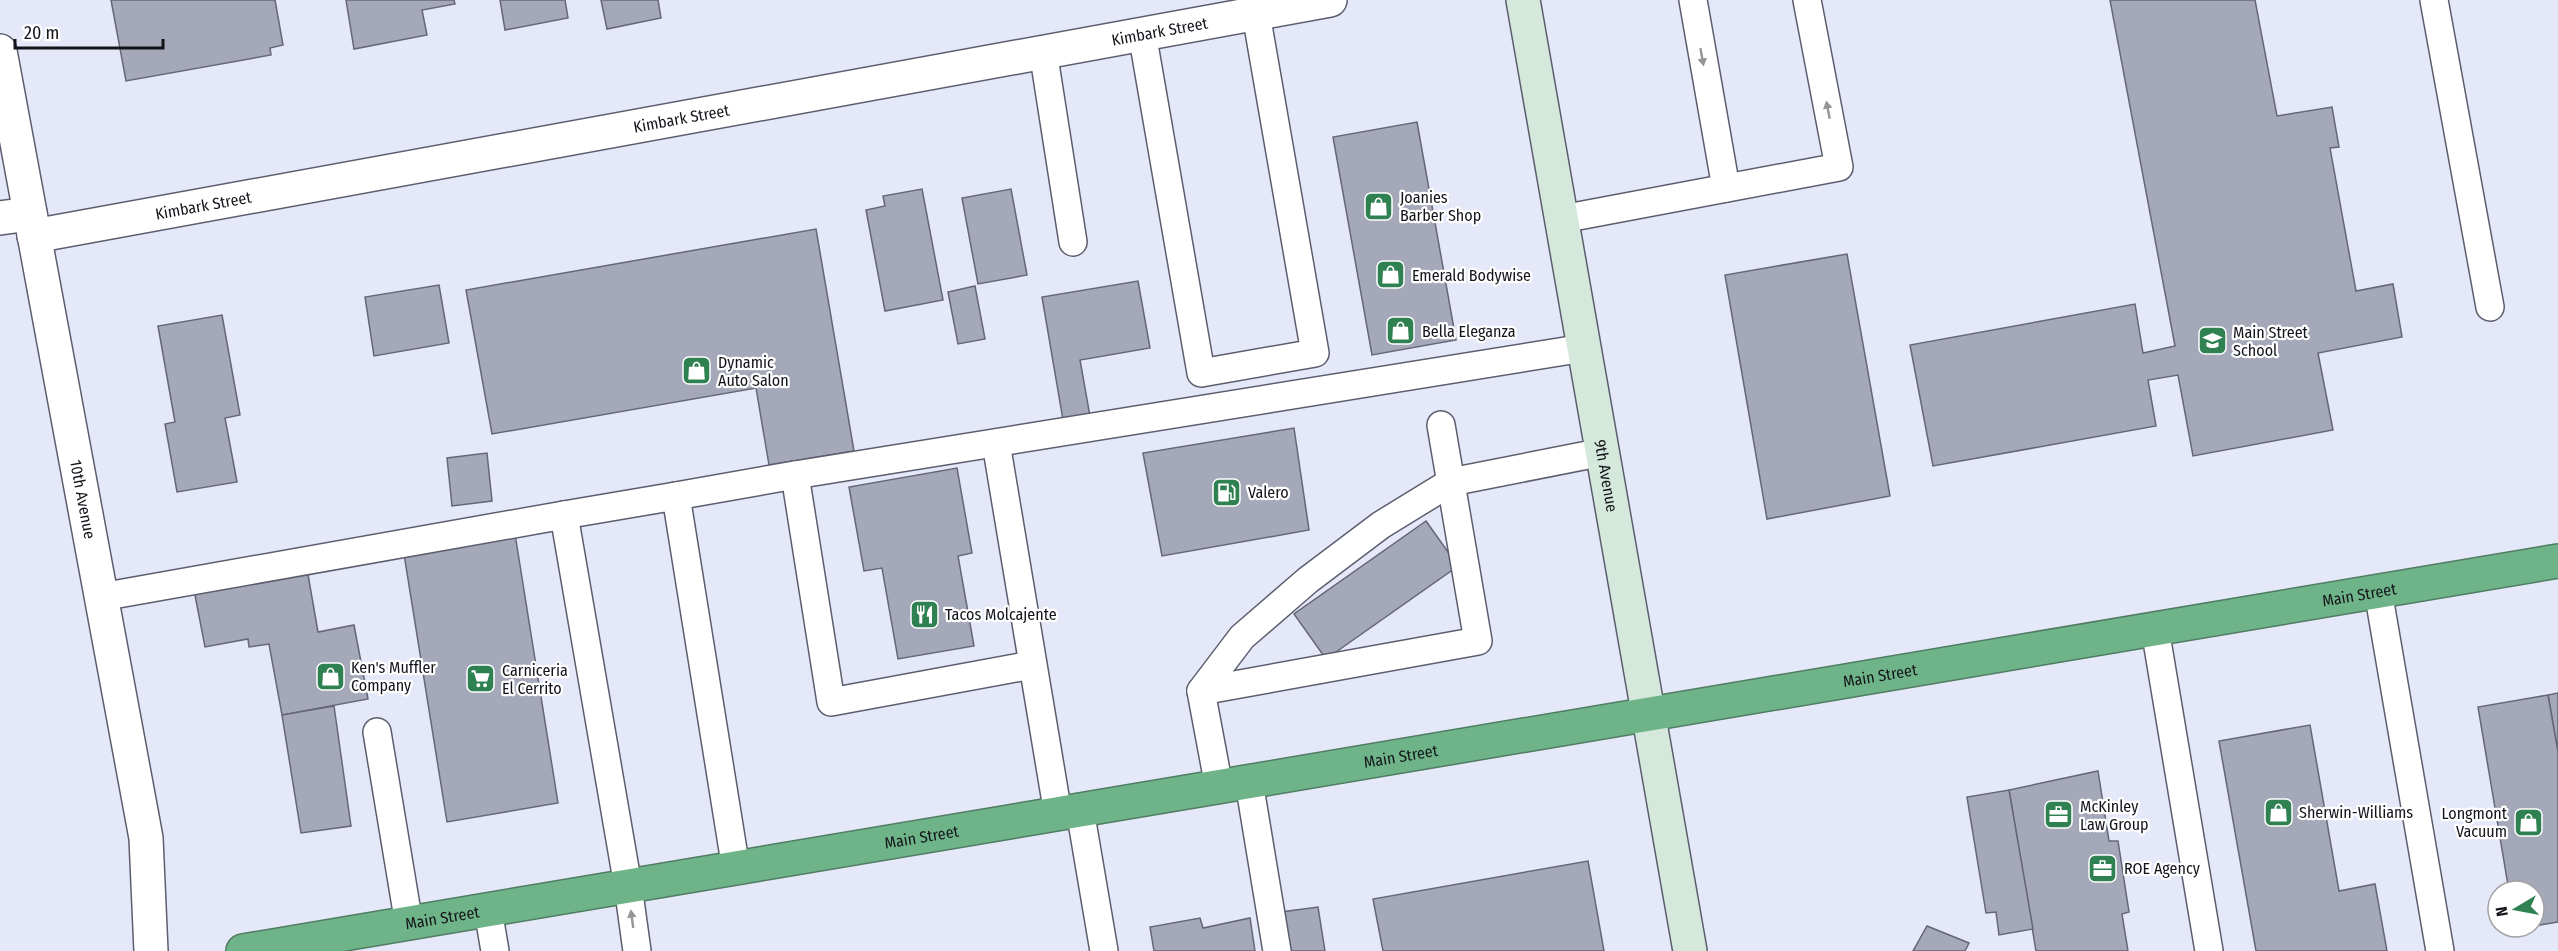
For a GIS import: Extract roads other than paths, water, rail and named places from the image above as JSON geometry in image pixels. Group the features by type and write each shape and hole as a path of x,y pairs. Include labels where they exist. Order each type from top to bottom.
{"highway":[{"name":"Main Street","path":"243,951 2558,561"}],"main road":[{"name":"9th Avenue","path":"1523,0 1690,951"}],"street":[{"name":"Kimbark Street","path":"22,223 1043,51 1330,0"},
{"name":"10th Avenue","path":"0,51 22,223 101,597 146,838 151,951"}],"lane":[{"path":"1693,0 1726,188"},
{"path":"1562,219 1839,167 1807,0"},
{"path":"2434,0 2490,307"},
{"path":"1142,33 1201,373 1315,353 1256,14"},
{"path":"1043,51 1072,242"},
{"path":"101,597 795,475 1584,348"},
{"path":"1201,691 1478,641 1441,425"},
{"path":"996,443 1032,665 1104,951"},
{"path":"1201,691 1242,637 1308,580 1381,525 1451,482 1603,452"},
{"path":"795,475 831,702 1032,665"},
{"path":"676,496 736,869"},
{"path":"564,515 628,886 637,951"},
{"path":"2378,591 2440,951"},
{"path":"2155,629 2210,951"},
{"path":"1201,691 1234,784 1277,951"},
{"path":"377,732 409,924"},
{"path":"488,910 495,951"}],"place":[{"name":"Joanies Barber Shop","path":"1379,206"},
{"name":"Emerald Bodywise","path":"1391,275"},
{"name":"Bella Eleganza","path":"1401,331"},
{"name":"Main Street School","path":"2212,341"},
{"name":"Dynamic Auto Salon","path":"697,371"},
{"name":"Valero","path":"1227,492"},
{"name":"Tacos Molcajente","path":"924,614"},
{"name":"Ken's Muffler Company","path":"330,676"},
{"name":"Carniceria El Cerrito","path":"481,679"},
{"name":"Sherwin-Williams","path":"2278,812"},
{"name":"McKinley Law Group","path":"2059,815"},
{"name":"Longmont Vacuum","path":"2528,822"},
{"name":"ROE Agency","path":"2103,868"}]}
